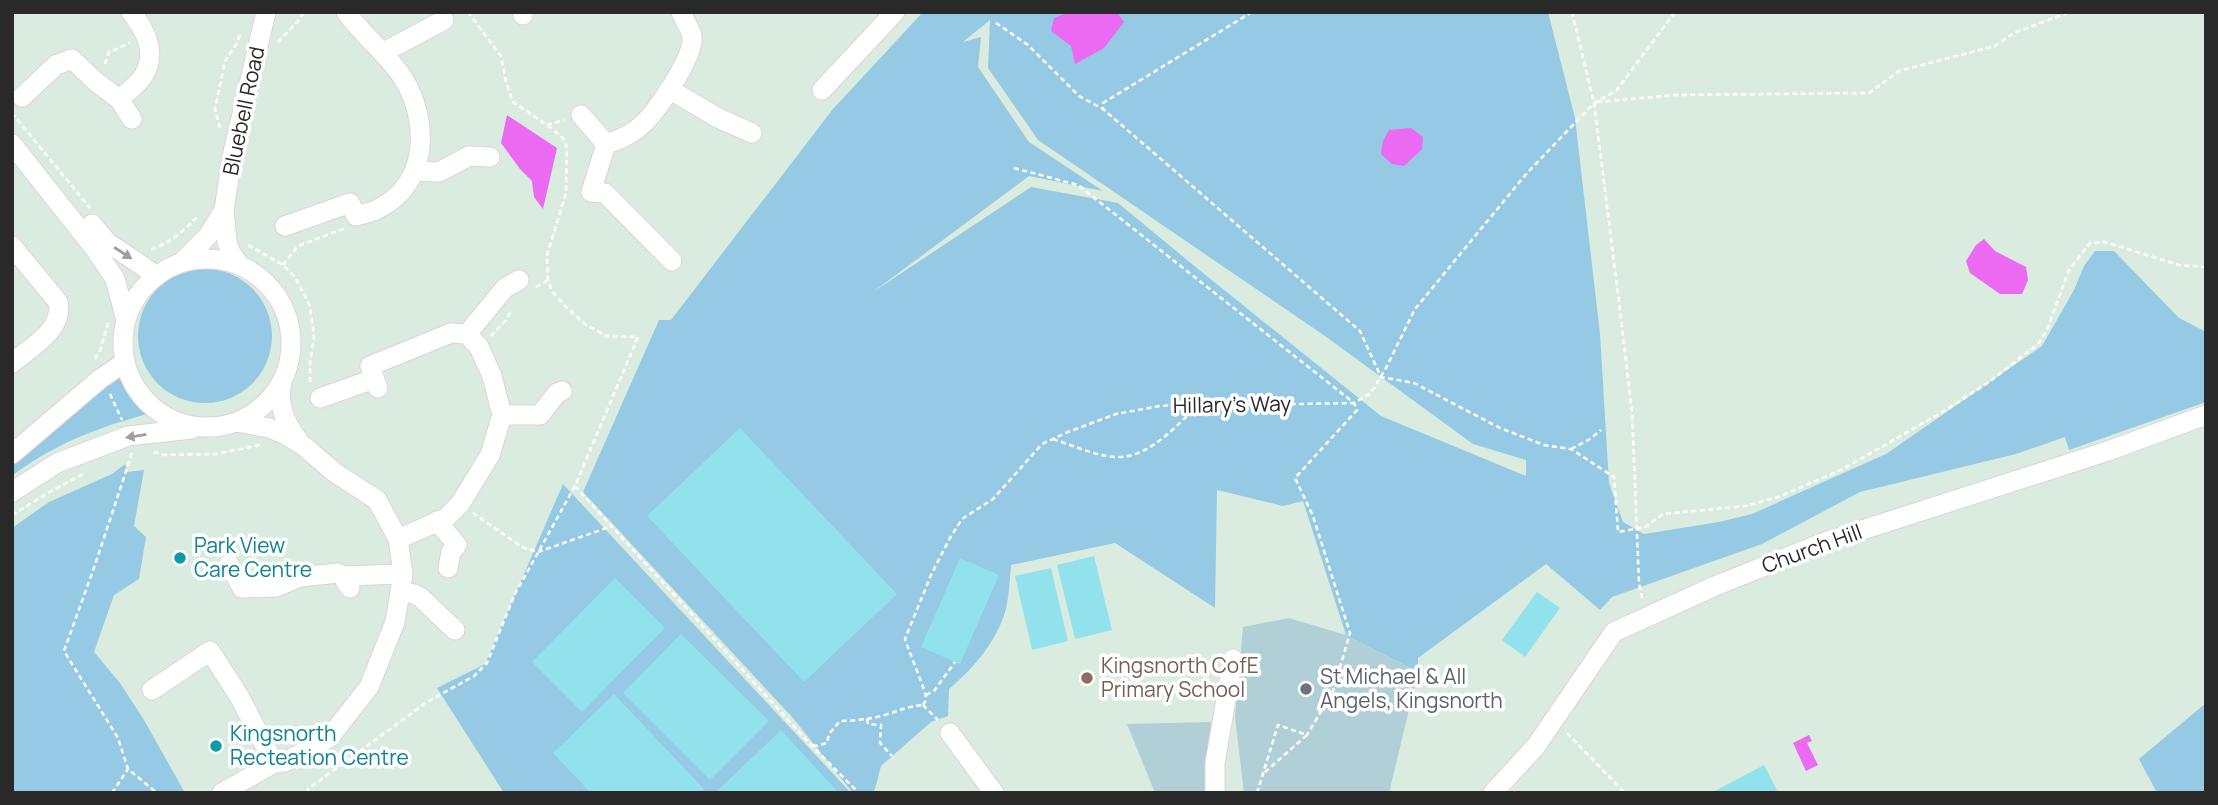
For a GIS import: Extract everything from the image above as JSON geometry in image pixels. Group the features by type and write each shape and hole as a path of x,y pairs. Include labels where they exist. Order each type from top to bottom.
{"street":[{"path":"119,99 144,77 150,59 150,44 142,25 131,12"},
{"name":"Bluebell Road","path":"240,266 231,253 224,210 233,152 266,12"},
{"path":"285,226 353,210 377,210 400,194 415,171 422,139 420,121 403,79 384,52 358,29 346,12"},
{"path":"606,144 623,139 645,122 685,65 692,40 691,31 681,12"},
{"path":"822,90 895,12"},
{"path":"384,52 444,20"},
{"path":"17,105 56,65 72,59 119,99 132,118"},
{"path":"668,89 718,118 752,133"},
{"path":"581,116 606,144"},
{"path":"12,130 107,243 157,276"},
{"path":"12,144 95,249 115,279 117,319 123,335 125,362 140,395 161,414 185,425 203,428"},
{"path":"606,144 592,192 605,194 672,261"},
{"path":"415,171 439,172 469,156 490,157"},
{"name":"Bluebell Road","path":"181,263 208,236 224,210"},
{"path":"12,246 58,302 59,310 58,319 52,329 12,363"},
{"path":"117,319 157,276 181,263 199,259 228,262 254,274 271,288 283,307 289,324 291,352 279,396 288,428 304,447"},
{"path":"473,341 505,288 524,286"},
{"path":"315,393 376,383 370,366 451,333 473,341 492,376 502,415 490,455 460,504 446,517 397,539"},
{"path":"12,454 95,373 125,362"},
{"path":"12,492 57,463 237,422 263,407 283,378"},
{"path":"502,415 540,415 562,391"},
{"name":"Church Hill","path":"1493,793 1555,721 1614,632 1825,542 2108,451 2206,415"},
{"path":"222,793 274,763 285,762 329,738 369,687 395,622 402,582 397,539 377,500 284,434 269,428 237,422"},
{"path":"437,521 457,545 451,552 448,568"},
{"path":"229,564 243,588 276,587 300,577 338,573 346,582 402,582 455,630"},
{"path":"152,690 210,651 239,696 274,763"},
{"path":"1215,793 1215,763 1233,659"},
{"path":"950,733 994,793"}],"path":[{"path":"275,44 304,12"},
{"path":"307,793 308,789 427,702 474,676 487,663 515,594 575,486 638,337 607,336 585,324 552,291 548,279 547,255 566,193 567,148 563,138 513,102 500,56 468,12"},
{"path":"1103,109 1103,103 1252,12"},
{"path":"1572,12 1594,103 1632,412 1639,583 1645,617"},
{"path":"1354,403 1371,393 1415,309 1527,173 1594,103 1616,91 1675,12"},
{"path":"1594,103 1676,95 1869,93 1899,71 1995,46 2014,33 2070,12"},
{"path":"220,130 215,109 225,61 237,43 244,23"},
{"path":"996,23 1028,45 1079,96 1103,109 1360,331 1381,377"},
{"path":"96,82 109,52 146,36"},
{"path":"17,105 96,215"},
{"path":"1014,168 1079,185 1354,403 1357,410 1295,478 1313,516 1350,633 1333,691 1307,735 1265,772"},
{"path":"284,265 298,246 348,227 353,210"},
{"path":"148,249 159,247 187,228 198,216"},
{"path":"1381,377 1414,383 1500,428 1544,445 1570,449 1614,477 1618,531 1646,527 1663,514 1746,506 1781,496 1843,469 1946,410 1989,382 2038,344 2047,330 2069,270 2090,243 2105,242 2179,265 2206,267"},
{"path":"245,244 284,265 295,277 310,306 314,337 310,363 315,393"},
{"path":"524,286 548,279"},
{"path":"473,341 506,320 514,306"},
{"path":"117,319 106,335 95,373 114,401 133,447 64,651 118,738 128,769 157,793"},
{"name":"Hillary's Way","path":"926,695 905,639 931,575 962,519 993,499 1042,444 1116,414 1160,406 1354,403"},
{"path":"1053,439 1108,457 1131,456 1148,449 1200,404"},
{"path":"1570,449 1601,430"},
{"path":"119,458 133,447"},
{"path":"149,450 163,455 189,455 260,447"},
{"path":"12,515 73,479 96,469"},
{"path":"575,486 810,744 859,793"},
{"path":"460,504 522,547 537,552 612,526"},
{"path":"810,744 817,746 827,743 829,734 840,721 867,719 909,706 923,705 926,695 934,691 955,662"},
{"path":"867,719 868,724 881,725 880,743 892,756"},
{"path":"1555,721 1625,793"},
{"path":"1257,793 1278,724 1307,735"},
{"path":"112,793 128,769"}],"shaded area":[{"path":"923,12 1548,12 1575,118 1600,334 1609,483 1623,522 1644,534 1752,514 1886,454 2042,346 2074,290 2084,266 2095,251 2114,251 2179,318 2206,332 2206,402 2069,450 2065,437 2016,454 1860,492 1762,544 1612,597 1600,610 1546,564 1418,658 1418,672 1346,635 1303,501 1283,506 1217,490 1215,608 1115,543 1011,565 1007,604 1002,621 984,653 949,689 948,716 931,722 881,766 872,793 853,793 793,718 583,492 659,320 671,320 833,109","holes":["990,20 988,68 1038,140 1325,336 1473,444 1526,460 1526,476 1381,416 1118,203 1031,187 873,292 1029,176 1103,191 1029,142 978,67 981,37 963,42"]},
{"path":"1069,12 1117,12 1124,22 1104,48 1075,64 1071,46 1051,31 1054,18"},
{"path":"507,115 557,148 543,209 534,197 532,181 501,143"},
{"path":"1411,128 1423,137 1422,149 1404,166 1392,164 1381,154 1383,141 1389,130"},
{"path":"1984,239 1995,251 2026,267 2028,280 2022,294 2000,294 1970,273 1966,261 1976,245"},
{"path":"205,269 230,275 252,289 266,311 272,336 266,361 252,383 230,397 205,403 180,397 158,383 144,361 138,336 144,311 158,289 180,275"},
{"path":"118,376 147,414 76,438 43,455 12,476 12,463"},
{"path":"740,428 897,594 804,682 647,516"},
{"path":"125,464 127,472 144,470 134,526 146,537 139,579 114,595 94,652 120,683 144,720 185,793 12,793 12,528 49,502 112,474"},
{"path":"563,484 851,793 504,793 437,688 485,664"},
{"path":"1094,556 1112,630 1075,639 1057,565"},
{"path":"960,558 999,575 960,664 921,647"},
{"path":"1051,568 1068,641 1032,650 1015,576"},
{"path":"615,578 665,628 582,712 532,662"},
{"path":"1537,592 1560,608 1525,657 1502,640"},
{"path":"1289,618 1346,635 1418,672 1389,793 1244,793 1235,717 1243,627"},
{"path":"681,634 769,721 710,780 623,693"},
{"path":"614,694 704,789 700,793 591,793 553,753"},
{"path":"2206,703 2206,793 2157,793 2139,759"},
{"path":"1211,722 1210,793 1155,793 1127,724"},
{"path":"781,730 839,793 715,793"},
{"path":"1809,735 1812,741 1807,743 1818,765 1806,771 1793,743"},
{"path":"1764,765 1777,790 1771,793 1711,793"}],"place":[{"name":"Park View Care Centre","path":"180,558"},
{"name":"Kingsnorth CofE Primary School","path":"1087,678"},
{"name":"St Michael & All Angels, Kingsnorth","path":"1306,689"},
{"name":"Kingsnorth Recteation Centre","path":"216,746"}]}
